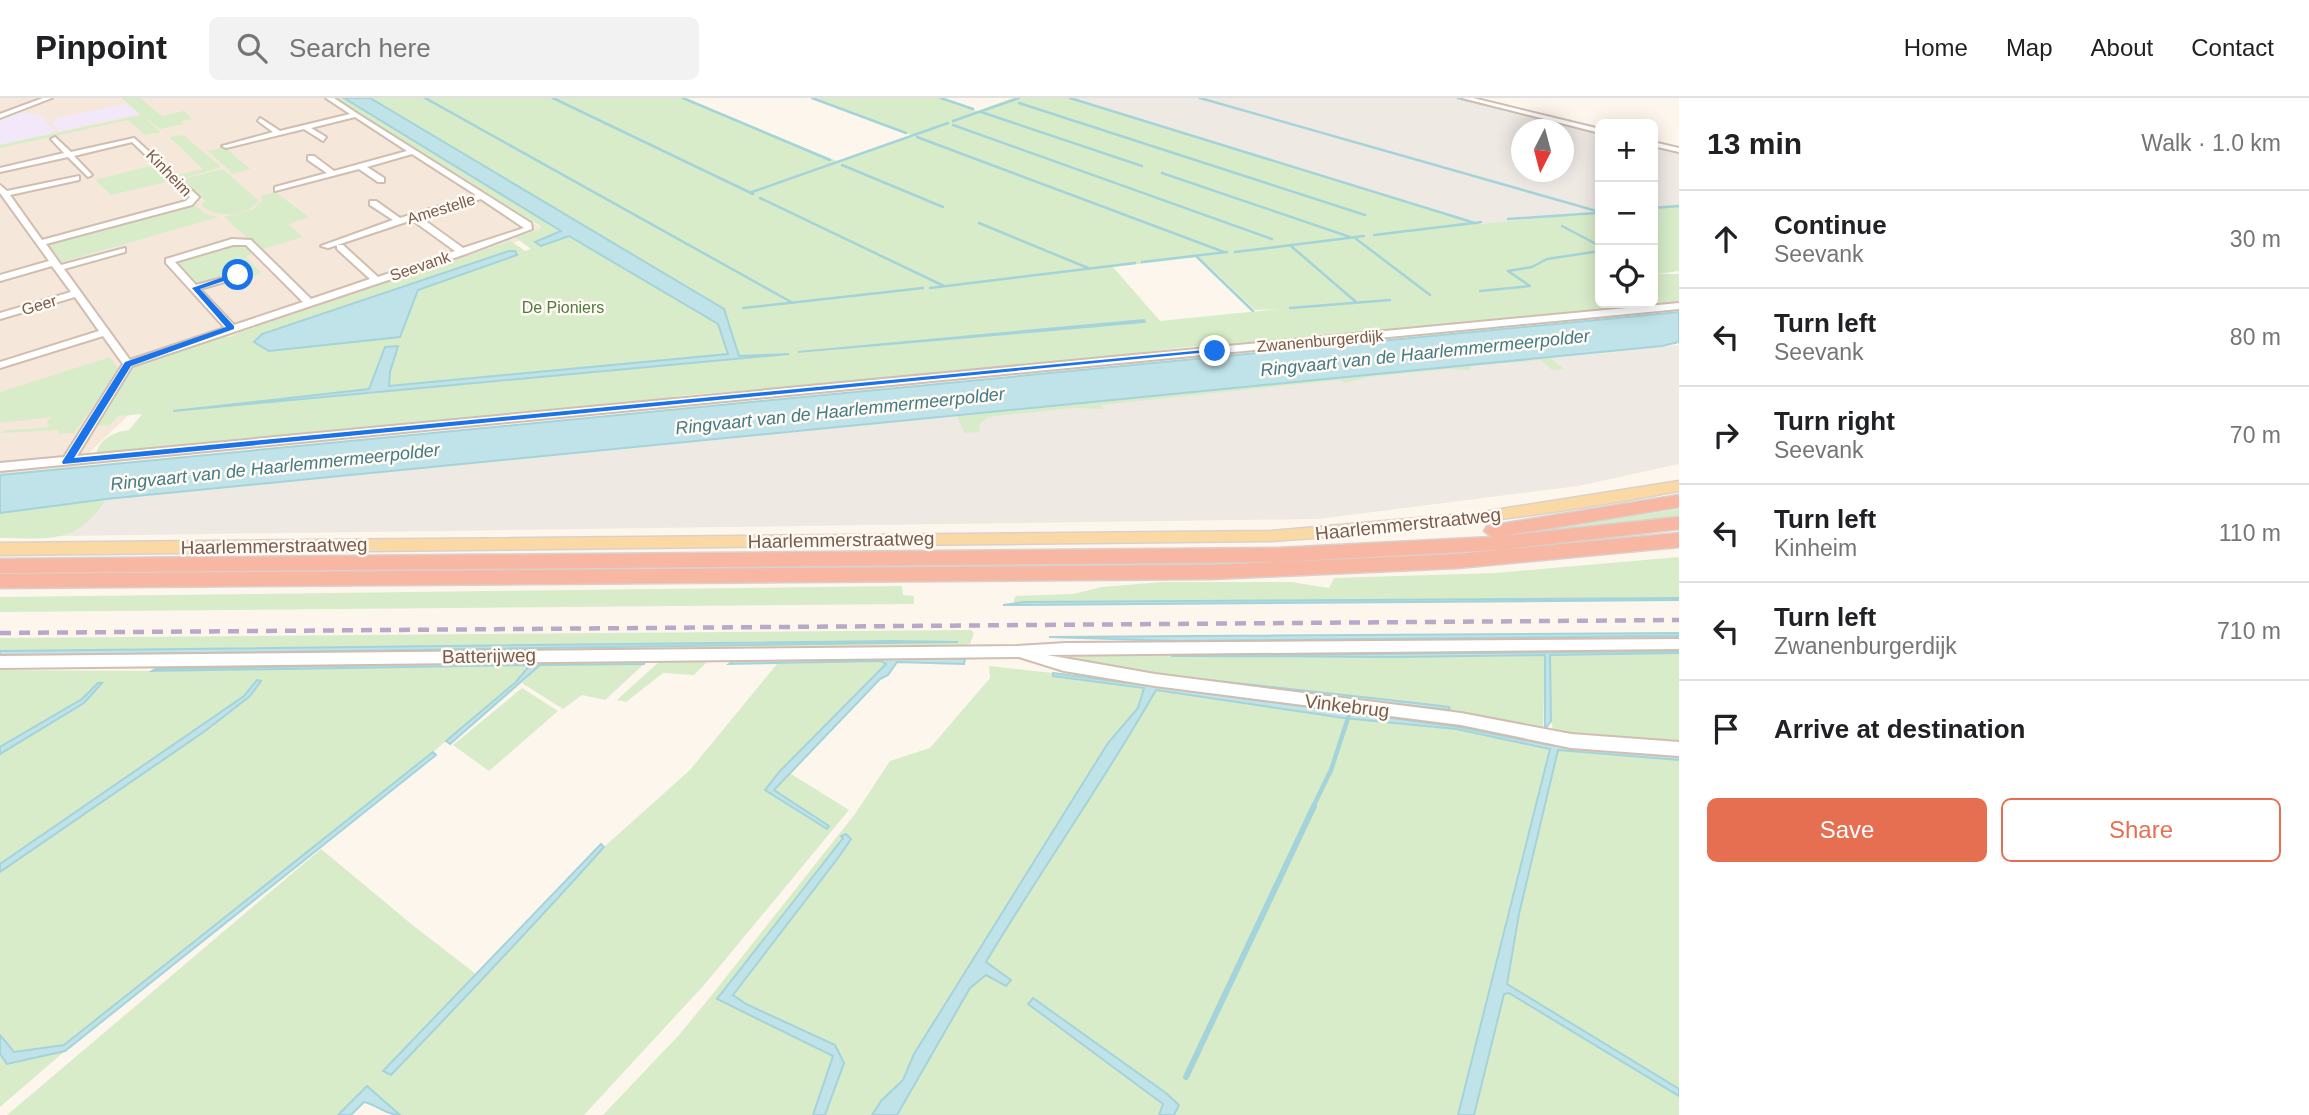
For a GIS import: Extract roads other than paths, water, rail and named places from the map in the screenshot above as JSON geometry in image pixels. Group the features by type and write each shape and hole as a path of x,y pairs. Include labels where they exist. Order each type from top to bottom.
{"highway":[{"path":"1413,549 1476,534 1679,501"},
{"path":"0,566 1180,557 1413,549 1603,533 1679,523"},
{"path":"0,581 1212,572 1446,562 1679,541"}],"main road":[{"name":"Haarlemmerstraatweg","path":"0,549 1271,536 1371,531 1475,519 1679,486"}],"street":[{"path":"0,116 49,98"},
{"name":"Amestelle","path":"329,98 528,225 528,229"},
{"path":"1465,98 1595,130"},
{"path":"226,146 356,115"},
{"path":"260,120 279,133"},
{"path":"306,127 323,139"},
{"path":"55,139 88,175"},
{"name":"Kinheim","path":"0,170 134,141 195,197 188,203 40,243"},
{"path":"1658,145 1679,150"},
{"path":"278,189 414,152"},
{"path":"311,158 333,174"},
{"path":"360,166 381,180"},
{"path":"67,462 128,364 2,191 76,178"},
{"name":"Amestelle","path":"325,246 482,196"},
{"name":"Amestelle","path":"373,203 400,221"},
{"name":"Seevank","path":"414,217 463,252"},
{"name":"Seevank","path":"128,364 528,229"},
{"path":"232,328 169,261 241,241 248,242 309,303"},
{"name":"Seevank","path":"340,247 377,281"},
{"path":"0,278 122,250"},
{"path":"195,288 238,275"},
{"name":"Geer","path":"0,316 77,293"},
{"name":"Zwanenburgerdijk","path":"0,467 1679,306"},
{"path":"0,365 106,332"},
{"name":"Vinkebrug","path":"978,651 1017,652 1066,648 1679,644"},
{"name":"Batterijweg","path":"0,662 978,651"},
{"name":"Vinkebrug","path":"1017,652 1063,665 1155,680 1461,719 1561,740 1679,750"}],"water":[{"path":"344,98 370,98 724,309 739,356 789,354 173,411 369,389 385,347 398,346 389,386 728,354 718,324 569,236 541,246 535,242 561,231"},
{"path":"515,251 517,255 418,290 400,337 269,351 254,342 262,334"},
{"name":"Ringvaart van de Haarlemmermeerpolder","path":"1679,312 1679,342 1662,346 106,499 0,513 0,475"},
{"path":"1144,320 1145,322 798,352"},
{"path":"1679,600 1003,605 1025,602"},
{"path":"1679,633 1679,636 1177,641 1049,637"},
{"path":"958,642 0,656 0,651"},
{"path":"1679,651 1550,655 1551,721 1545,729 1545,655 1171,656"},
{"path":"906,657 965,659 964,664 897,662 888,675 880,679 774,790 829,826 827,829 765,790 780,771 886,664 881,661 729,664 733,661"},
{"path":"645,660 644,664 540,665 450,744 446,741 516,682 530,665 152,671 155,669"},
{"path":"1053,673 1459,727 1549,745 1679,756 1679,760 1558,750 1519,914 1507,984 1679,1089 1679,1096 1509,993 1504,994 1474,1115 1458,1115 1550,749 1456,729 1344,718 1156,690 986,962 1011,980 1006,986 986,975 970,988 897,1115 872,1115 881,1101 903,1080 914,1054 1108,743 1138,708 1144,688 1053,676"},
{"path":"257,680 261,681 250,696 205,731 0,872 0,864 244,696"},
{"path":"1208,680 1449,707 1450,710 1223,685"},
{"path":"98,683 102,683 84,703 0,754 0,747 82,699"},
{"path":"433,752 436,755 65,1051 7,1064 0,1054 0,1035 14,1052 64,1045"},
{"path":"846,834 851,839 838,858 733,995 746,1004 835,1045 844,1063 825,1115 813,1115 833,1056 717,999 843,838 841,836"},
{"path":"601,844 604,847 578,876 391,1075 383,1071"},
{"path":"1033,998 1166,1093 1179,1105 1174,1115 1159,1115 1163,1104 1028,1004"},
{"path":"367,1086 400,1115 364,1102 351,1115 338,1115"}],"waterway":[{"path":"425,98 792,303"},
{"path":"553,98 753,194"},
{"path":"683,98 830,160"},
{"path":"812,98 906,133"},
{"path":"941,98 973,109"},
{"path":"953,121 1019,98"},
{"path":"1070,98 1475,223 1481,222"},
{"path":"1200,98 1595,211"},
{"path":"1458,98 1544,119"},
{"path":"1473,98 1595,128"},
{"path":"1019,103 1365,215"},
{"path":"981,112 1142,166"},
{"path":"752,192 948,123"},
{"path":"953,125 1272,239"},
{"path":"917,137 1224,252"},
{"path":"1658,143 1679,148"},
{"path":"842,165 943,207"},
{"path":"1162,173 1350,237"},
{"path":"760,198 944,286"},
{"path":"1658,208 1679,206"},
{"path":"1508,219 1595,213"},
{"path":"979,223 1088,268"},
{"path":"1374,235 1474,223"},
{"path":"1562,226 1598,245"},
{"path":"1235,252 1364,236"},
{"path":"1355,238 1430,295"},
{"path":"1291,246 1356,302"},
{"path":"1142,262 1227,252"},
{"path":"1480,291 1530,286 1508,271 1532,267 1547,259 1595,252"},
{"path":"1196,256 1253,311"},
{"path":"930,288 1135,263"},
{"path":"792,303 923,288"},
{"path":"1290,308 1390,300"},
{"path":"743,308 792,303"},
{"path":"1313,807 1331,770 1349,715"},
{"path":"1186,1077 1314,806"}],"railway":[{"path":"0,633 1679,620"}],"park label":[{"name":"De Pioniers","path":"563,307"}]}
